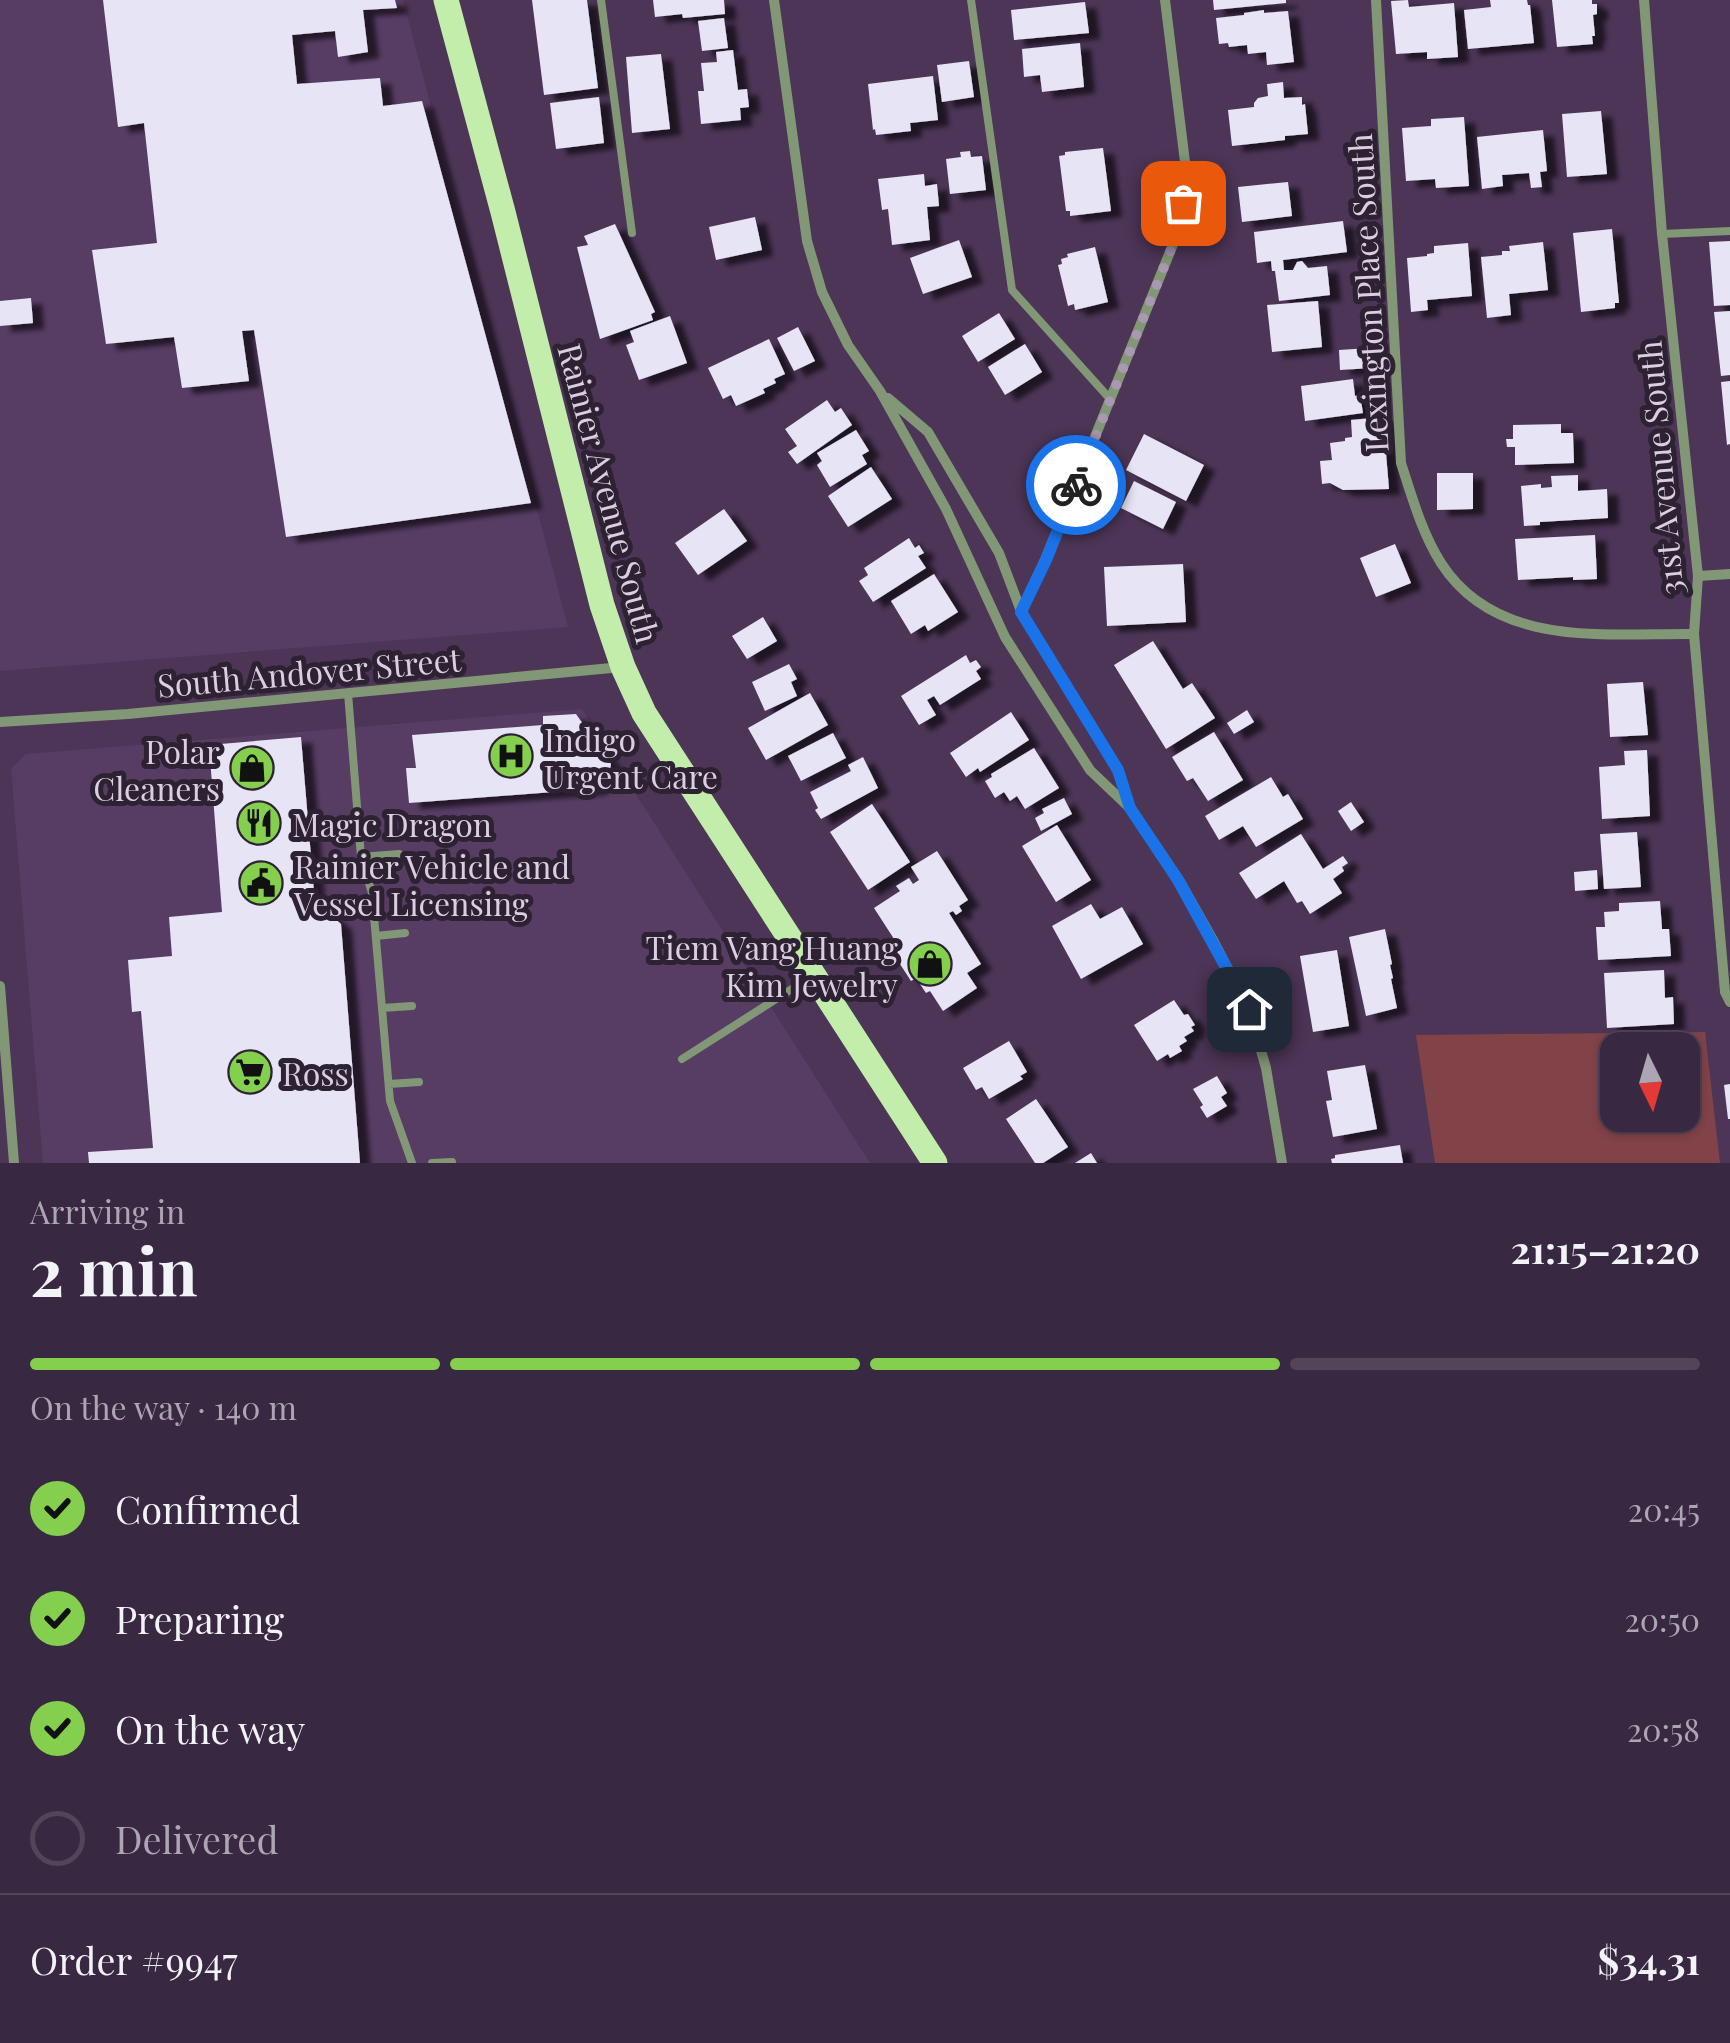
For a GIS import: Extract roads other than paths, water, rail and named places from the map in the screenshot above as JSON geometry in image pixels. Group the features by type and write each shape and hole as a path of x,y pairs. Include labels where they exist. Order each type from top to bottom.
{"main road":[{"name":"Rainier Avenue South","path":"446,0 602,605 623,667 644,713 935,1163"}],"street":[{"path":"774,0 807,241 822,292 848,345 880,391 946,509 1004,637 1090,770 1130,808 1178,880 1249,1009 1266,1068 1282,1163"},
{"path":"1021,612 1046,560 1174,242 1183,203 1185,162 1165,0"},
{"name":"Lexington Place South","path":"1376,0 1401,464 1419,517 1442,564 1468,594 1494,614 1530,626 1565,633 1694,634"},
{"name":"31st Avenue South","path":"1644,0 1662,234 1698,576 1694,634 1727,997"},
{"path":"880,391 928,432 998,553 1021,612 1118,770 1130,808"},
{"path":"1698,576 1730,574"},
{"name":"South Andover Street","path":"0,722 128,714 623,667"},
{"path":"0,986 14,1163"}],"lane":[{"path":"602,0 632,233"},
{"path":"970,0 1012,290 1111,400"},
{"path":"1662,234 1730,231"},
{"path":"348,693 360,857 372,894 390,1101 412,1163"},
{"path":"360,857 399,854"},
{"path":"376,936 405,932"},
{"path":"682,1059 815,975"},
{"path":"382,1008 412,1006"},
{"path":"389,1084 418,1082"},
{"path":"432,1163 452,1162"}],"place":[{"name":"Indigo Urgent Care","path":"511,756"},
{"name":"Polar Cleaners","path":"252,768"},
{"name":"Magic Dragon","path":"259,823"},
{"name":"Rainier Vehicle and Vessel Licensing","path":"261,883"},
{"name":"Tiem Vang Huang Kim Jewelry","path":"930,964"},
{"name":"Ross","path":"250,1072"}]}
